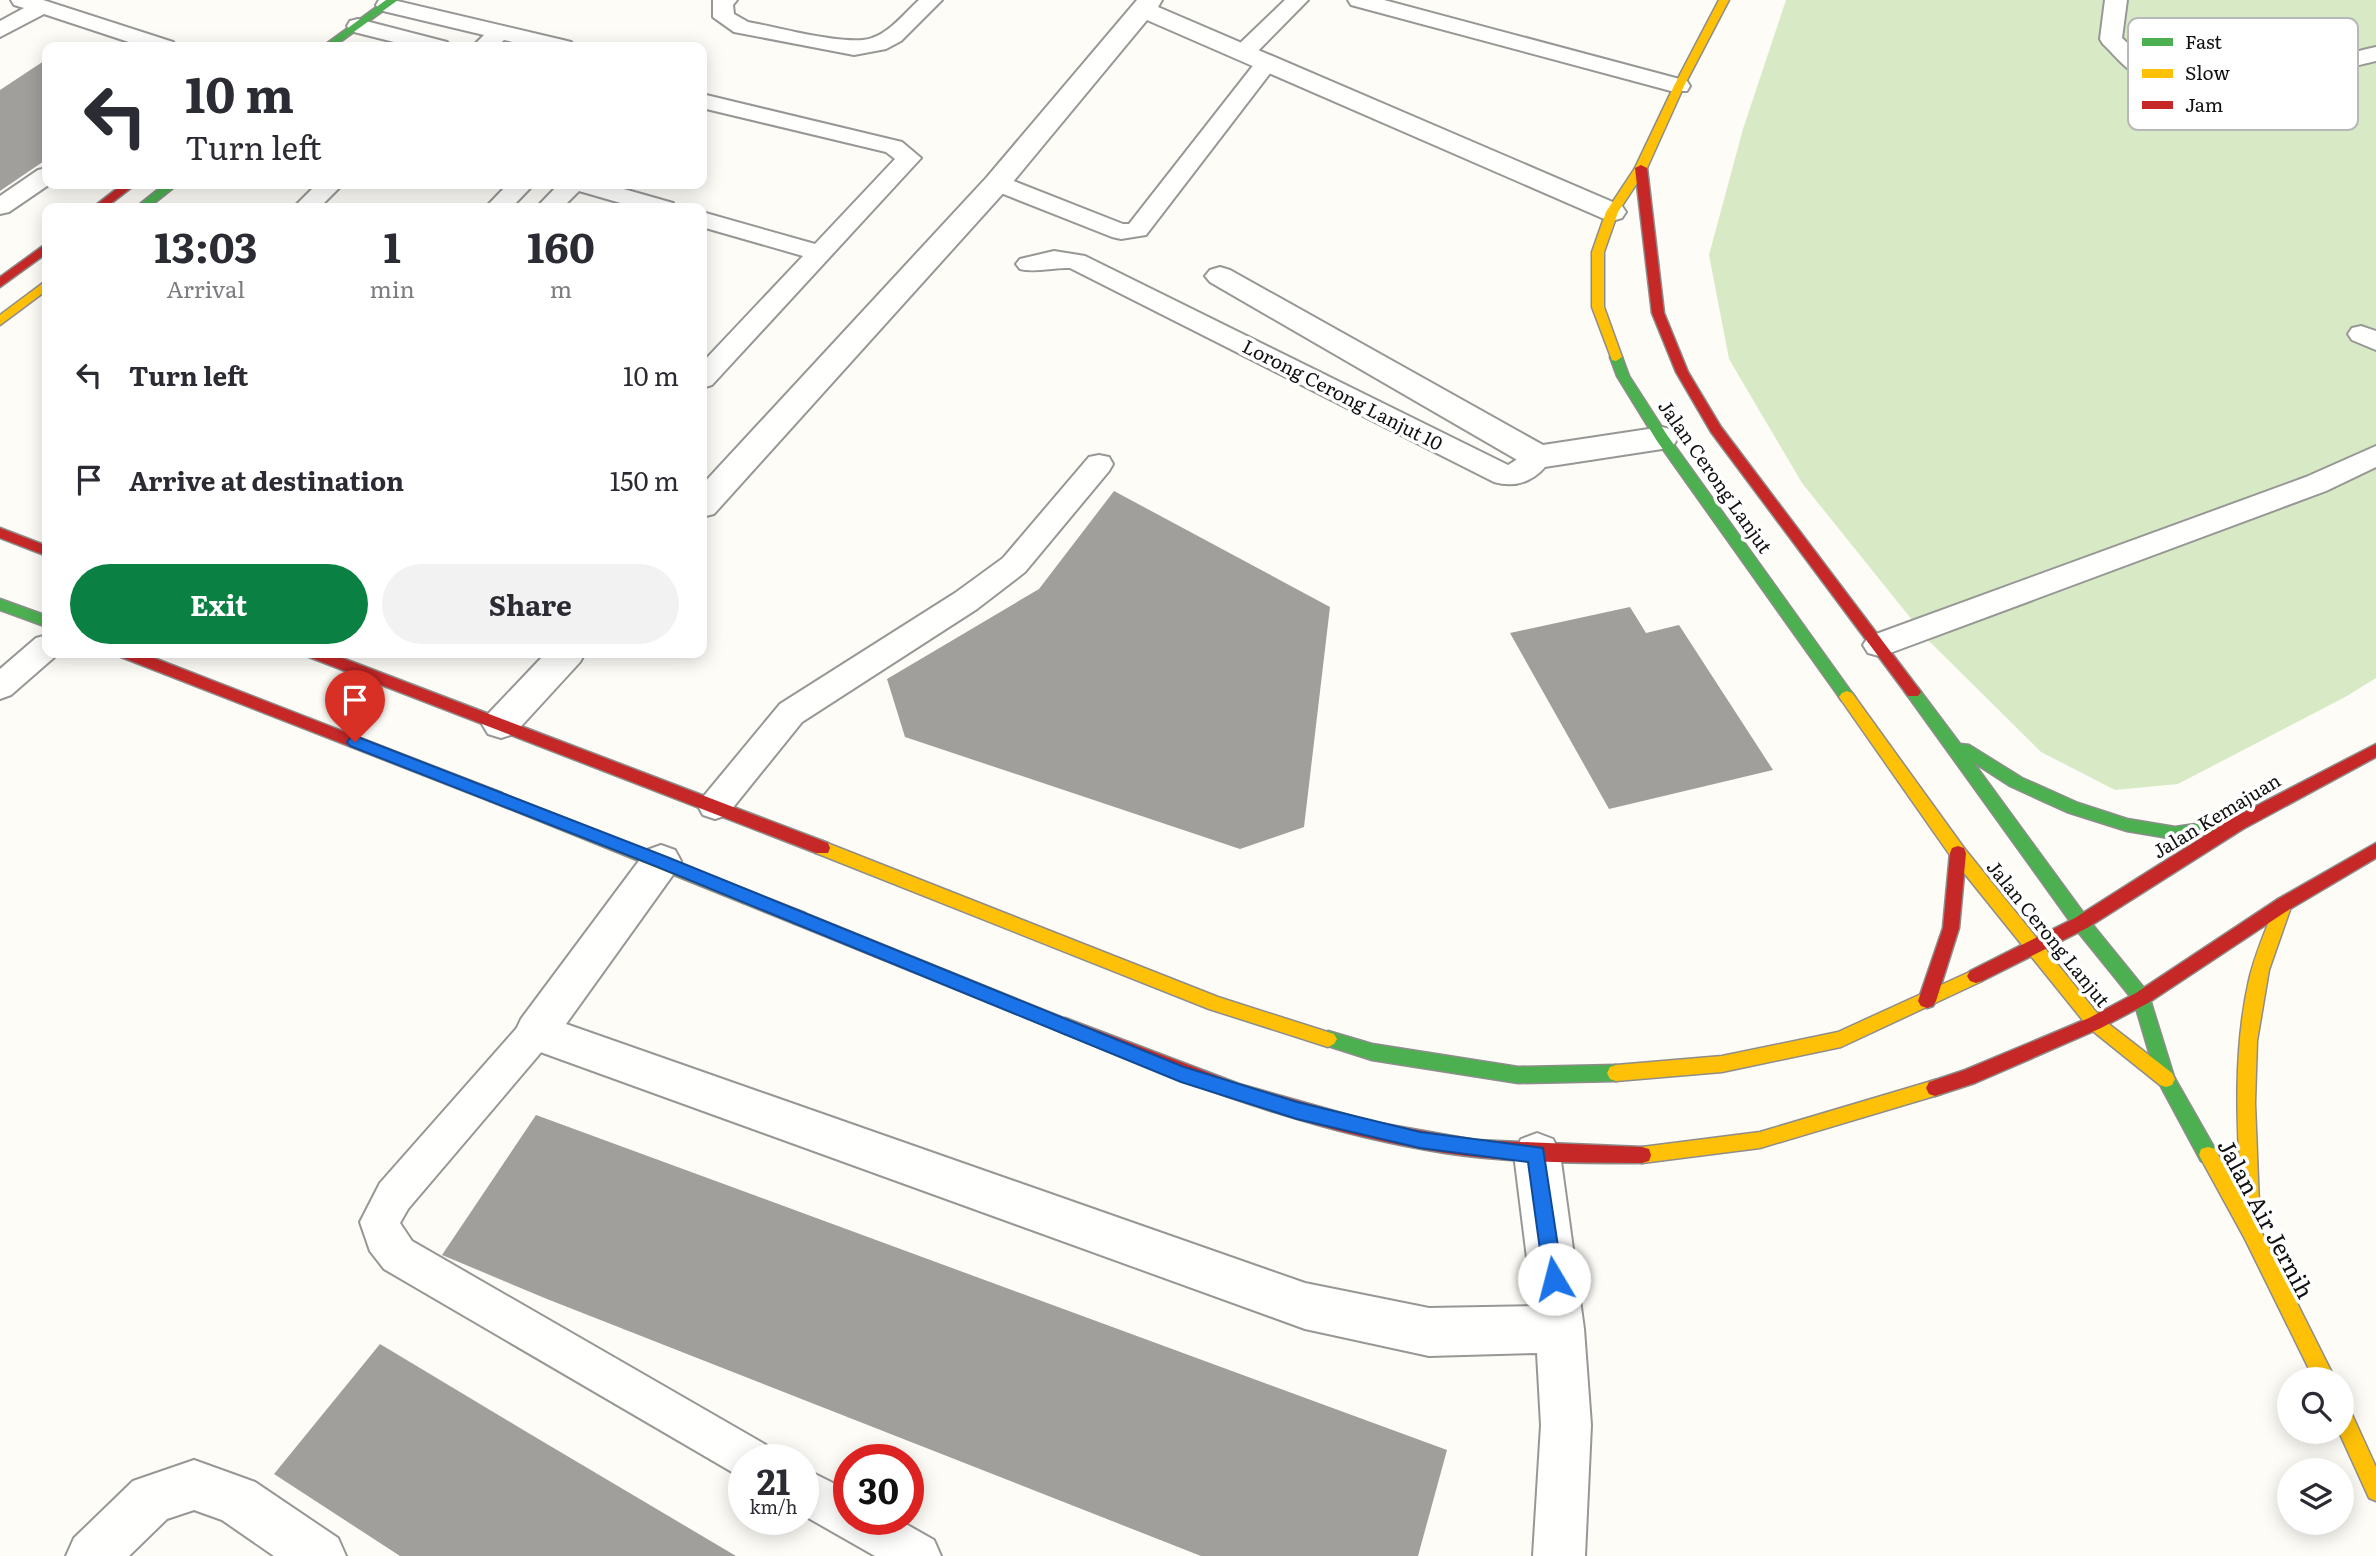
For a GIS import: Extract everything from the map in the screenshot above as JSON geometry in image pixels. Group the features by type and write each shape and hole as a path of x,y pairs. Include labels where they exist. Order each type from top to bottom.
{"main road":[{"name":"Jalan Cerong Lanjut","path":"1724,0 1679,86 1641,168 1612,212 1598,252 1598,307 1623,376 1662,438 1958,853 2095,1023 2166,1079"},
{"path":"334,42 390,2"},
{"name":"Jalan Cerong Lanjut","path":"1641,168 1658,313 1682,372 1716,429 1879,645 2081,923 2143,998 2166,1079"},
{"path":"104,203 123,189"},
{"path":"147,203 166,189"},
{"path":"0,283 42,251"},
{"path":"0,321 42,288"},
{"path":"0,533 42,549"},
{"path":"0,604 42,620"},
{"path":"139,658 661,862 1181,1074 1297,1111 1420,1140 1537,1154 1653,1155 1760,1140 1969,1077 2095,1023 2143,998 2284,904 2376,850"},
{"name":"Jalan Kemajuan","path":"327,658 715,806 1215,1003 1372,1052 1518,1075 1625,1073 1722,1065 1841,1039 1927,1001 2081,923 2237,824 2376,750"},
{"path":"1945,737 2016,782 2073,808 2127,825 2175,833 2237,824"},
{"path":"1927,1001 1951,928 1958,853"},
{"path":"2252,1233 2248,1121 2250,1040 2258,982 2284,904"},
{"name":"Jalan Air Jernih","path":"2166,1079 2252,1233 2319,1367"},
{"path":"2354,1442 2376,1491"}],"street":[{"path":"707,501 997,183 1146,5 1255,58 1612,212"},
{"path":"1220,276 1538,457"},
{"name":"Lorong Cerong Lanjut 10","path":"1538,457 1662,438"},
{"path":"501,724 562,658"},
{"path":"661,862 536,1032 1305,1306 1429,1332 1560,1329"},
{"path":"1537,1154 1560,1329 1566,1425 1559,1556"},
{"path":"92,1556 151,1499 194,1485 237,1500 320,1556"}],"lane":[{"path":"726,0 722,3 724,17 742,27 854,48 878,44 893,36 931,0"},
{"path":"997,183 1121,232 1137,230 1297,0"},
{"path":"1359,0 1679,86"},
{"path":"2116,0 2111,39 2128,59"},
{"path":"390,2 542,42"},
{"path":"0,30 32,3 150,42"},
{"path":"358,26 420,42"},
{"path":"488,42 500,32"},
{"path":"2358,58 2376,54"},
{"path":"707,102 894,147 909,158 707,374"},
{"path":"0,207 42,178"},
{"path":"310,203 325,189"},
{"path":"502,203 517,189"},
{"path":"553,203 568,189"},
{"path":"598,189 646,203"},
{"path":"707,220 820,253"},
{"name":"Lorong Cerong Lanjut 10","path":"1029,264 1054,259 1076,261 1504,475 1517,475 1538,457"},
{"path":"1879,645 2316,484 2376,455"},
{"path":"715,806 791,713 966,601 1014,565 1099,464"},
{"path":"0,687 42,650"},
{"path":"536,1032 394,1196 380,1222 384,1238 398,1255 728,1447"},
{"path":"882,1535 918,1556"}],"green space":[{"path":"1786,0 2376,0 2376,678 2347,696 2178,784 2115,790 2041,752 1929,641 1802,483 1729,359 1709,255 1743,129"}],"building":[{"path":"42,62 42,162 0,191 0,90"},
{"path":"1114,491 1330,607 1304,827 1240,849 905,737 887,679 1039,589"},
{"path":"1630,607 1646,633 1679,625 1773,770 1609,809 1510,633"},
{"path":"536,1115 1447,1450 1418,1556 1201,1556 924,1447 924,1444 916,1444 547,1299 442,1255"},
{"path":"380,1344 736,1556 400,1556 274,1474"}],"traffic: fast":[{"path":"334,42 393,0"},
{"path":"147,203 166,189"},
{"path":"1616,357 1623,376 1662,438 1847,697"},
{"path":"0,604 42,620"},
{"path":"1913,692 2081,923 2142,998 2166,1079 2208,1155"},
{"path":"1964,749 2016,782 2073,808 2127,825 2175,833 2224,826"},
{"path":"799,918 1065,1026"},
{"path":"1328,1039 1372,1052 1518,1075 1616,1073"}],"traffic: slow":[{"path":"1616,357 1598,307 1598,252 1612,212 1641,168 1679,86 1724,0"},
{"path":"0,321 42,288"},
{"path":"1847,697 1958,853 2095,1023 2166,1079"},
{"path":"496,797 799,918"},
{"path":"822,848 1215,1004 1328,1039"},
{"path":"2252,1226 2246,1103 2248,1041 2260,970 2284,904"},
{"path":"1616,1073 1722,1064 1841,1039 1976,976"},
{"path":"1642,1155 1760,1140 1935,1088"},
{"path":"2208,1155 2252,1233 2319,1367"},
{"path":"2354,1442 2376,1491"}],"traffic: jam":[{"path":"1641,168 1658,313 1682,372 1716,429 1913,692"},
{"path":"105,203 123,189"},
{"path":"0,283 42,251"},
{"path":"0,533 42,549"},
{"path":"139,658 496,797"},
{"path":"327,658 822,848"},
{"path":"1976,976 2081,923 2237,824 2376,750"},
{"path":"1935,1088 1969,1077 2095,1023 2142,998 2284,904 2376,850"},
{"path":"1927,1001 1951,928 1958,853"},
{"path":"1065,1026 1239,1092 1373,1130 1475,1148 1642,1155"}],"route":[{"path":"355,742 661,862 1181,1074 1297,1111 1420,1140 1537,1154 1554,1279"}]}
